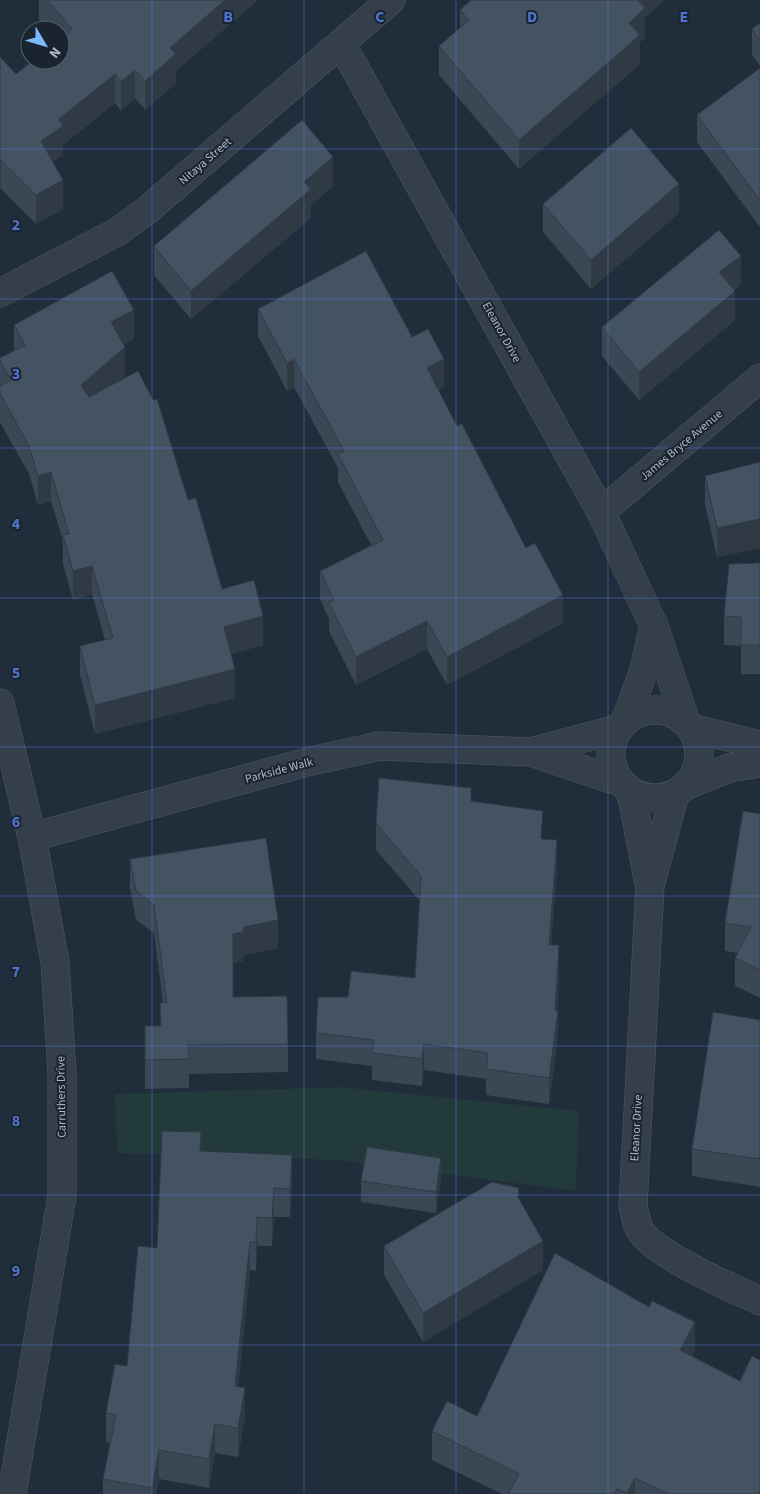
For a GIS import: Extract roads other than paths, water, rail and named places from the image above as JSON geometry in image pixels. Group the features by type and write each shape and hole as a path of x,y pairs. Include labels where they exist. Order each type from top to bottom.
{"street":[{"name":"Nitaya Street","path":"0,294 117,232 145,212 391,0"},
{"name":"Eleanor Drive","path":"341,43 601,512 654,626 688,725"},
{"name":"James Bryce Avenue","path":"601,512 760,378"},
{"path":"654,626 643,674 622,724 612,741 610,754 613,769 625,787 645,798 661,798 729,768 760,763"},
{"name":"Carruthers Drive","path":"0,703 32,837 55,962 62,1073 62,1196 12,1494"},
{"path":"622,724 637,712 650,709 676,714 688,725 699,745 699,758 695,772 681,789"},
{"name":"Parkside Walk","path":"531,752 622,724"},
{"path":"688,725 760,745"},
{"name":"Parkside Walk","path":"32,837 311,762 380,746 531,752 625,787"},
{"name":"Eleanor Drive","path":"625,787 650,886"},
{"name":"Eleanor Drive","path":"681,789 650,886 633,1206 639,1230 654,1244 677,1259 760,1301"}]}
